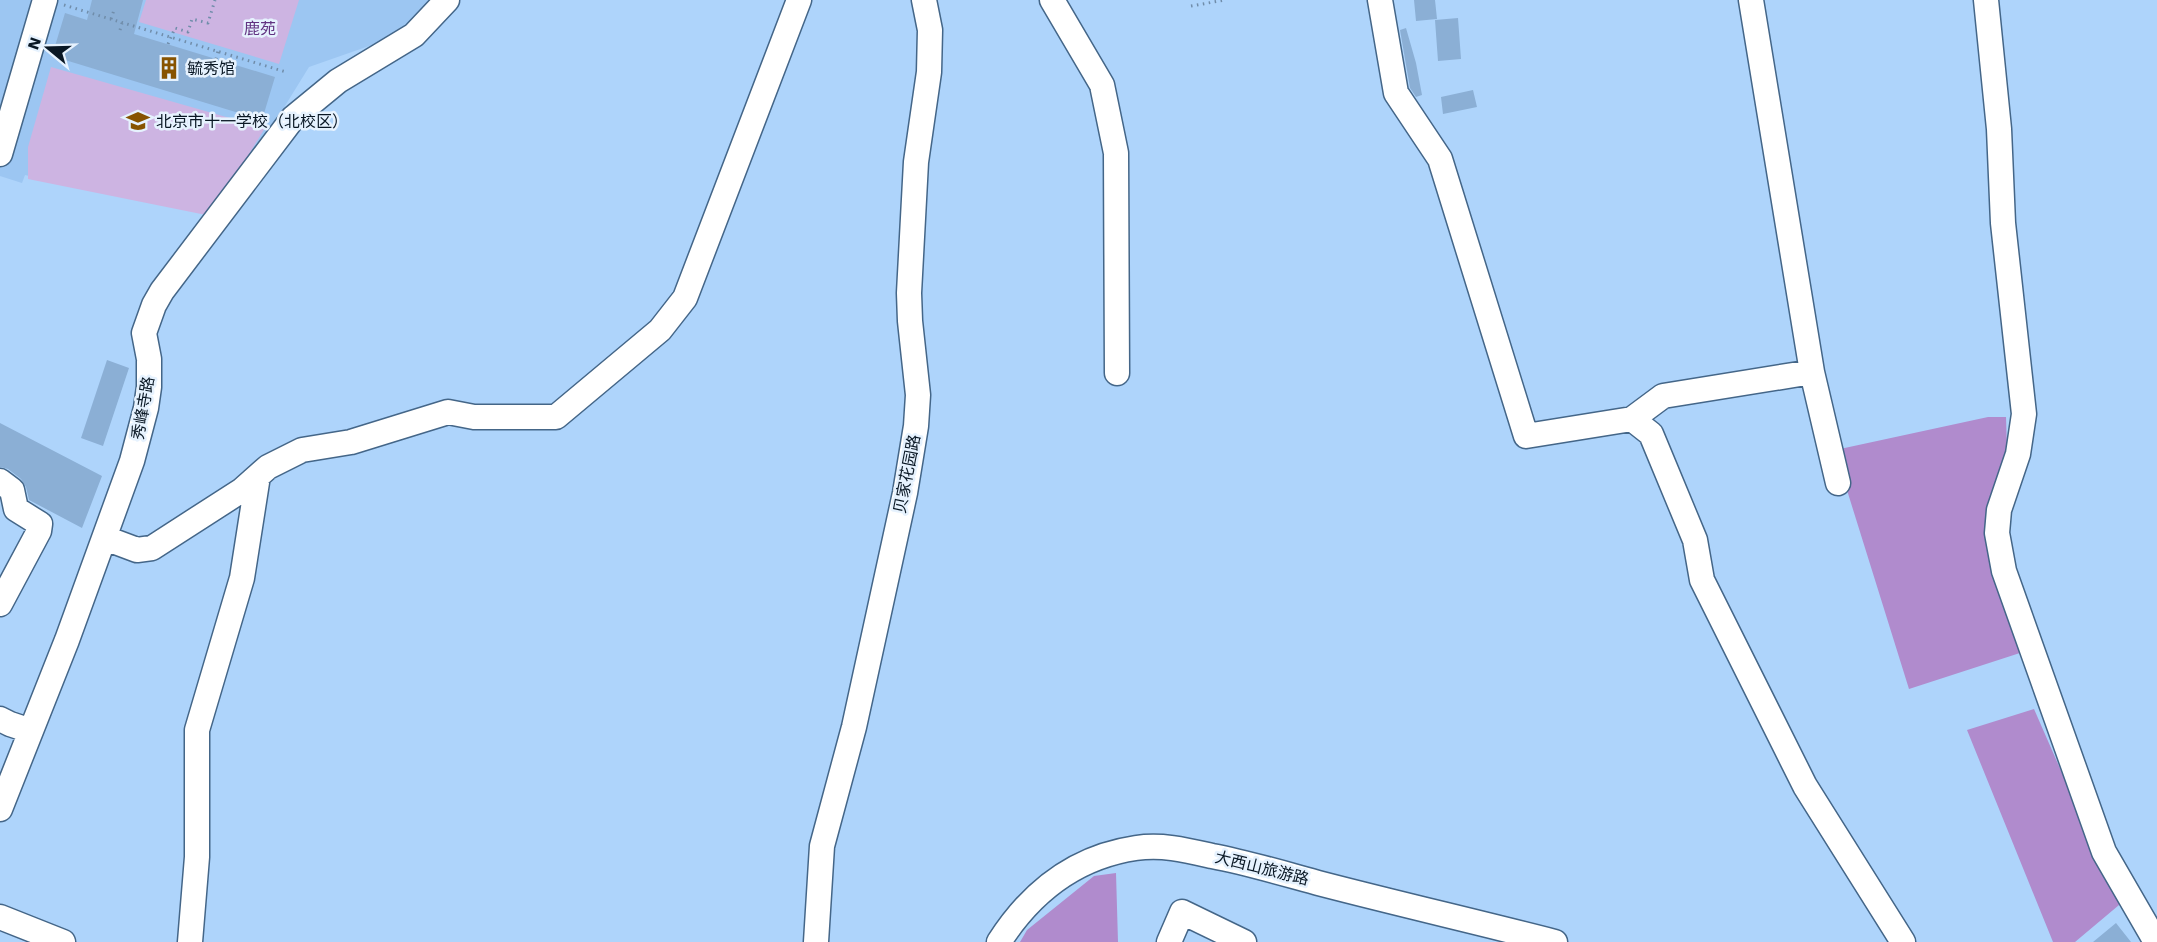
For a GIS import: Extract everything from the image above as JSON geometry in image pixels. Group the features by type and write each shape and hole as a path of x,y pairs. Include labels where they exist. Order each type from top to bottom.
{"street":[{"name":"秀峰寺路","path":"0,809 105,538 132,461 146,408 150,371 144,333 154,305 162,291 293,118 338,81 414,34 447,0"},
{"path":"105,538 137,549 152,548 242,490 268,467 302,450 351,442 448,412 474,417 556,417 660,330 686,298 799,0"},
{"name":"贝家花园路","path":"816,942 822,846 854,728 905,493 917,416 918,395 909,293 916,162 929,72 930,30 924,0"},
{"path":"1052,0 1102,85 1116,153 1117,373"},
{"path":"1380,0 1396,93 1440,159 1526,436 1632,419 1663,396 1812,372"},
{"path":"1751,0 1812,372 1838,483"},
{"path":"1986,0 1999,129 2003,223 2024,414 2018,454 1999,510 1997,532 2004,572 2104,852 2156,942"},
{"path":"0,154 52,2"},
{"path":"1632,419 1651,435 1695,540 1702,580 1805,786 1904,942"},
{"path":"190,942 197,857 197,730 242,578 258,476"},
{"path":"0,481 12,490 16,509 40,524 39,531 0,604"},
{"path":"0,719 31,731"},
{"name":"大西山旅游路","path":"999,942 1029,903 1057,878 1103,855 1155,846 1232,859 1477,932 1555,942"},
{"path":"1169,942 1182,912 1244,942"},
{"path":"0,917 63,942"}],"path":[{"path":"168,44 175,28 188,32 192,19 208,23 215,0"},
{"path":"1191,6 1226,0"},
{"path":"52,2 286,72"},
{"path":"111,19 114,10"},
{"path":"120,30 122,23"},
{"path":"216,59 218,51"}],"shaded area":[{"name":"北京市十一学校（北校区）","path":"0,0 434,0 389,39 309,67 220,211 67,185 25,175 22,183 0,176"},
{"path":"1988,417 2006,417 2008,482 1986,512 1996,576 2023,652 1909,689 1846,487 1840,449"},
{"path":"2034,709 2107,876 2125,900 2075,942 2053,942 1967,730"},
{"path":"1116,873 1118,942 1020,942 1027,930 1094,876"}],"green space":[{"name":"鹿苑","path":"146,0 299,0 279,64 139,22"},
{"path":"51,67 265,128 211,216 28,179 28,147"}],"building":[{"name":"毓秀馆","path":"92,0 143,0 134,34 275,77 262,120 52,56 65,13 87,20"},
{"path":"1414,0 1435,0 1437,19 1416,21"},
{"path":"1458,18 1461,59 1438,61 1435,20"},
{"path":"1406,28 1422,95 1416,97 1410,88 1400,30"},
{"path":"1473,90 1477,107 1443,114 1441,97"},
{"path":"107,360 129,368 103,446 81,438"},
{"path":"0,423 102,476 82,528 29,500 26,487 21,479 8,469 0,467"},
{"path":"2116,923 2131,942 2093,942"}],"place":[{"name":"毓秀馆","path":"169,68"},
{"name":"北京市十一学校（北校区）","path":"138,121"}]}
